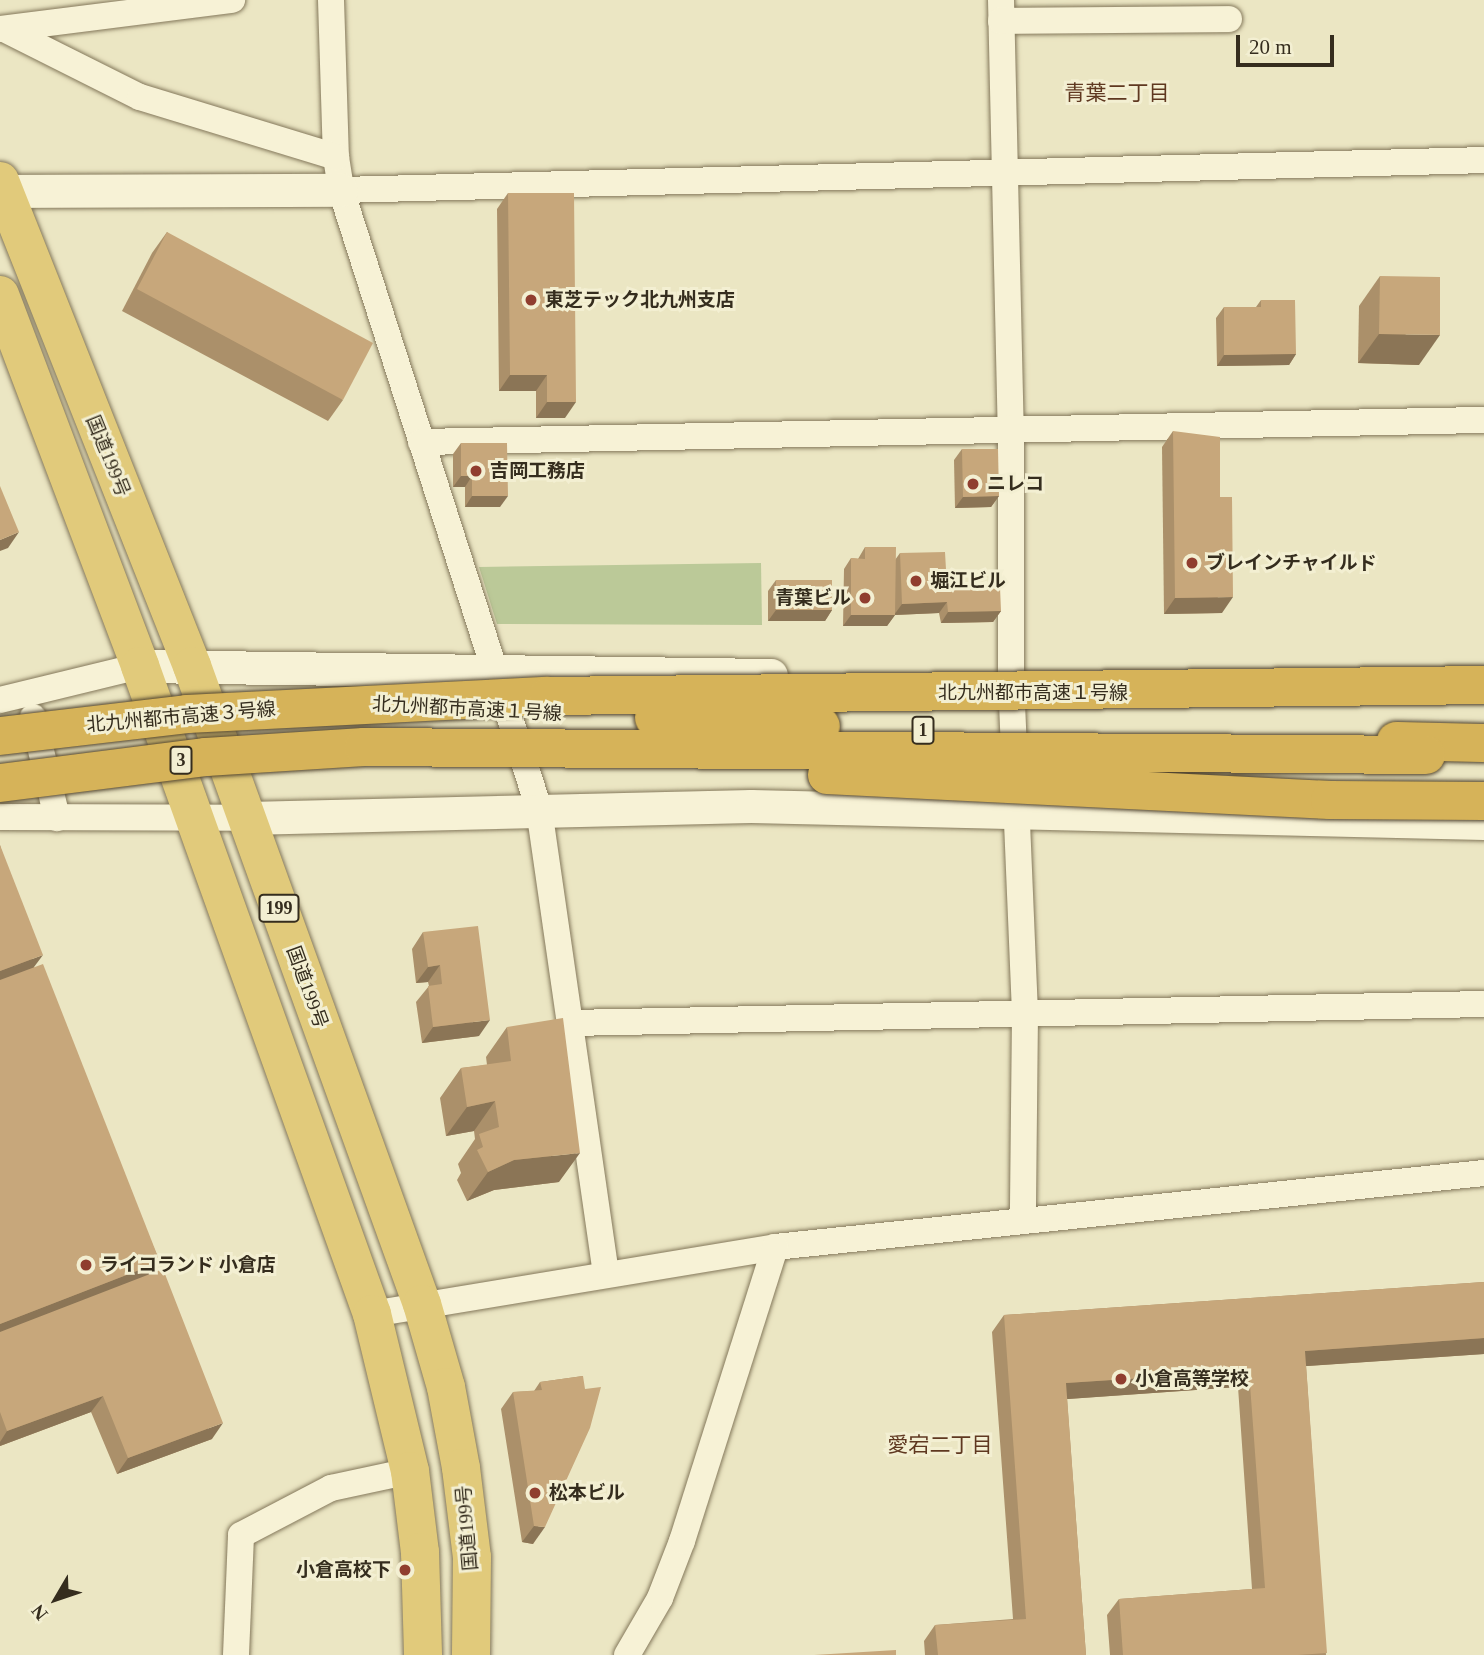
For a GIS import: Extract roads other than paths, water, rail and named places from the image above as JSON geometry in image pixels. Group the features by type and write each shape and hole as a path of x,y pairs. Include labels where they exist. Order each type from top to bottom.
{"highway":[{"name":"国道199号","path":"2,186 191,666 422,1304 446,1387 461,1468 472,1557 471,1655"},
{"name":"199","path":"0,295 195,816 372,1314 410,1471 420,1552 423,1655"},
{"name":"北九州都市高速１号線","path":"362,704 726,693 1484,686"},
{"name":"北九州都市高速１号線","path":"362,704 975,733 1484,743"},
{"name":"北九州都市高速３号線","path":"0,736 187,714 362,704"},
{"name":"北九州都市高速１号線","path":"364,747 1426,755"},
{"name":"3","path":"0,783 206,757 364,747"},
{"path":"364,747 962,783 1330,800 1484,801"}],"street":[{"path":"2,29 232,0"},
{"path":"331,0 336,157 341,190 539,809 606,1273"},
{"path":"1023,1218 1025,1013 1011,679 1011,428 1002,171 1001,10 1229,19"},
{"path":"2,29 140,97 336,157"},
{"path":"2,186 341,190 1484,160"},
{"path":"421,442 1484,420"},
{"path":"0,700 28,696 140,666 1484,686"},
{"path":"28,696 57,818"},
{"path":"0,817 247,818 751,806 1484,823"},
{"path":"570,1024 1484,1004"},
{"path":"372,1314 775,1247 1023,1218 1484,1173"},
{"path":"627,1655 660,1598 682,1541 775,1247"},
{"path":"236,1655 241,1535 331,1488 410,1471"}],"place":[{"name":"東芝テック北九州支店","path":"531,300"},
{"name":"吉岡工務店","path":"476,471"},
{"name":"ニレコ","path":"973,484"},
{"name":"ブレインチャイルド","path":"1192,563"},
{"name":"堀江ビル","path":"916,581"},
{"name":"青葉ビル","path":"865,598"},
{"name":"ライコランド 小倉店","path":"86,1265"},
{"name":"小倉高等学校","path":"1121,1379"},
{"name":"松本ビル","path":"535,1493"},
{"name":"小倉高校下","path":"405,1570"}],"district":[{"name":"青葉二丁目","path":"1117,93"},
{"name":"愛宕二丁目","path":"940,1445"}]}
